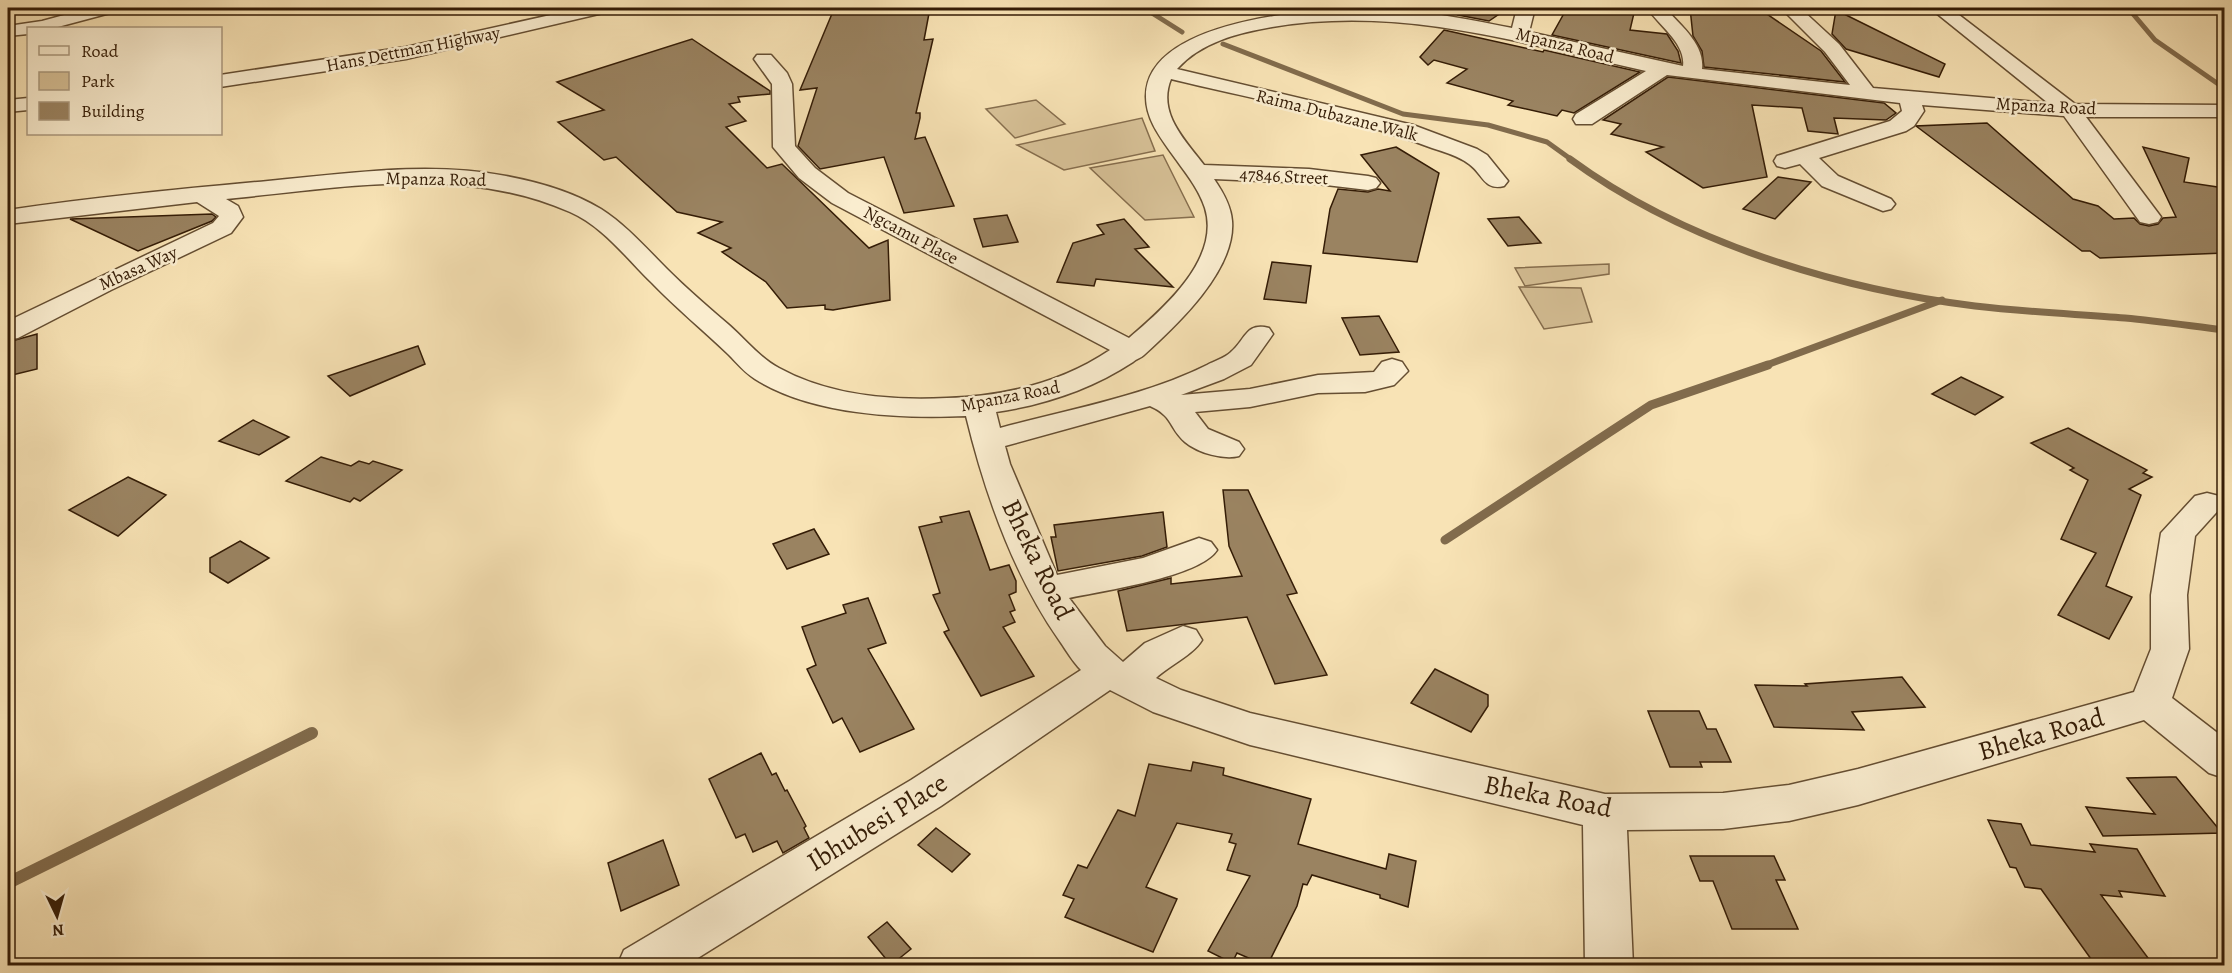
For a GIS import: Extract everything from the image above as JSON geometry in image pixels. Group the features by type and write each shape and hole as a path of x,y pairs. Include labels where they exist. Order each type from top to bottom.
{"street":[{"path":"36,27 108,8"},
{"name":"Hans Dettman Highway","path":"222,81 406,53 603,8"},
{"path":"1519,34 1526,16 1526,8"},
{"path":"1656,8 1689,47 1694,58 1692,73"},
{"path":"1790,8 1832,48 1866,92"},
{"path":"1939,8 2070,110 2149,217"},
{"name":"Mpanza Road","path":"8,217 201,194 386,177 448,176 490,179 541,192 591,213 645,260 705,320 766,373 824,395 884,405 935,408 983,423 1095,374 1133,351 1170,320 1205,272 1218,244 1220,220 1217,205 1200,172 1174,139 1157,108 1158,88 1165,72 1183,52 1226,32 1269,21 1314,15 1398,14 1444,19 1519,34 1663,69 1692,73 1910,97 2070,110 2224,111"},
{"path":"8,31 27,28"},
{"name":"Ngcamu Place","path":"764,59 780,77 782,84 784,147 807,173 840,198 1133,351"},
{"path":"1584,119 1663,69"},
{"name":"Raima Dubazane Walk","path":"1165,72 1405,130 1469,154 1479,160 1496,181"},
{"path":"1801,156 1906,121 1913,111 1910,97"},
{"path":"8,106 27,104"},
{"path":"1801,156 1872,176"},
{"path":"1801,156 1830,181 1883,204"},
{"name":"47846 Street","path":"1200,172 1309,176 1368,183"},
{"name":"Mbasa Way","path":"8,332 102,284 222,228 231,217 229,211 201,194"},
{"path":"1161,401 1241,359 1259,334"},
{"path":"983,423 1161,401 1250,398 1318,384 1384,379 1393,371 1392,368"},
{"path":"1161,401 1197,436 1228,449"},
{"name":"Bheka Road","path":"983,423 1002,485 1047,591 1091,656 1118,677 1167,700 1250,729 1605,812 1723,811 1789,803 1858,787 2150,703"},
{"path":"2207,504 2178,533 2169,595 2170,649 2150,703 2224,761"},
{"path":"1047,591 1079,581 1148,570 1199,550"},
{"name":"Ibhubesi Place","path":"641,966 1183,640"},
{"path":"1605,812 1609,966"}],"green space":[{"path":"1036,100 1065,124 1015,138 986,109"},
{"path":"1142,118 1155,151 1064,170 1017,145"},
{"path":"1163,155 1194,217 1145,220 1090,168"},
{"path":"1609,264 1609,274 1525,286 1515,268"},
{"path":"1519,287 1581,288 1592,322 1544,329"}],"building":[{"path":"930,8 924,40 933,39 916,113 920,113 920,118 915,139 925,137 954,206 904,213 884,157 820,169 798,146 817,88 800,90 834,9"},
{"path":"1465,8 1508,8 1489,21 1458,15"},
{"path":"1567,8 1634,13 1630,30 1667,34 1678,51 1681,63 1552,35"},
{"path":"1690,8 1758,8 1821,51 1845,82 1704,67 1702,51 1693,36"},
{"path":"1836,10 1945,64 1939,77 1846,49 1832,34"},
{"path":"1444,30 1640,72 1574,113 1562,110 1557,116 1508,105 1513,101 1447,83 1467,69 1434,60 1428,65 1420,57"},
{"path":"692,39 770,91 770,94 738,97 740,102 729,104 746,121 726,127 767,168 782,164 869,248 888,240 890,300 833,310 825,309 825,305 787,308 766,282 722,252 731,248 698,233 722,222 677,212 616,157 604,160 558,122 604,110 557,82"},
{"path":"1668,77 1884,103 1896,113 1886,120 1834,118 1838,134 1808,131 1802,108 1752,105 1767,177 1703,188 1646,152 1663,147 1611,134 1621,124 1603,120"},
{"path":"1987,123 2073,199 2098,206 2114,219 2134,218 2140,224 2149,226 2158,224 2163,218 2176,217 2143,147 2189,158 2184,182 2224,188 2224,253 2100,258 2090,251 2082,251 1916,126"},
{"path":"1396,147 1439,173 1417,262 1323,253 1330,209 1338,189 1368,192 1378,189 1390,191 1361,155"},
{"path":"1778,177 1811,182 1775,219 1743,209"},
{"path":"212,214 216,217 212,221 138,251 70,219"},
{"path":"1007,215 1018,242 983,247 974,219"},
{"path":"1519,217 1541,243 1508,246 1488,219"},
{"path":"1124,219 1149,247 1135,249 1173,287 1096,279 1094,286 1057,282 1073,243 1104,234 1097,225"},
{"path":"1272,262 1311,266 1306,303 1264,299"},
{"path":"1379,316 1399,352 1360,355 1342,318"},
{"path":"37,334 37,369 8,376 8,342"},
{"path":"418,346 425,364 350,396 328,376"},
{"path":"1961,377 2003,397 1975,415 1932,394"},
{"path":"253,420 289,437 259,455 219,441"},
{"path":"2068,428 2147,470 2143,473 2152,477 2129,489 2141,495 2106,586 2132,597 2109,639 2058,615 2096,553 2061,539 2088,480 2070,470 2074,468 2031,443"},
{"path":"321,457 351,466 359,461 369,464 373,461 402,470 360,501 354,498 350,502 286,481"},
{"path":"128,477 166,495 118,536 69,510"},
{"path":"1223,490 1248,490 1297,593 1287,595 1327,675 1275,684 1247,617 1127,631 1118,591 1171,578 1171,584 1242,576 1229,546"},
{"path":"969,511 990,570 1009,565 1016,581 1016,592 1009,595 1015,610 1010,612 1015,622 1003,627 1034,676 981,696 944,632 949,630 933,595 940,593 919,527 942,522 940,517"},
{"path":"1163,512 1167,547 1142,556 1058,571 1051,537 1056,537 1054,525"},
{"path":"814,529 829,554 787,569 773,544"},
{"path":"240,541 269,558 228,583 210,572 210,558"},
{"path":"868,598 886,643 868,649 914,729 860,752 842,718 833,723 807,669 816,665 802,627 846,613 843,605"},
{"path":"1435,669 1488,695 1488,706 1471,732 1411,703"},
{"path":"1902,677 1925,707 1852,712 1864,730 1774,727 1755,685 1807,686 1805,684"},
{"path":"1648,711 1699,711 1707,729 1716,729 1731,762 1700,762 1702,767 1670,767"},
{"path":"761,753 772,775 776,773 785,791 787,790 806,826 804,828 809,838 783,853 777,841 753,852 745,834 736,838 709,779"},
{"path":"1193,762 1224,768 1223,775 1311,799 1298,844 1386,869 1389,854 1416,861 1408,907 1380,898 1380,895 1312,875 1307,885 1303,884 1297,906 1267,966 1237,953 1232,963 1208,951 1250,876 1227,870 1236,844 1229,842 1232,834 1177,823 1146,887 1177,899 1153,952 1065,917 1074,899 1063,895 1078,865 1087,868 1118,810 1135,816 1149,764 1191,771"},
{"path":"2176,777 2222,833 2103,836 2086,807 2155,814 2127,778"},
{"path":"1988,820 2021,824 2031,845 2095,852 2090,844 2137,849 2165,896 2119,891 2122,897 2101,895 2154,966 2096,966 2041,889 2025,887 2016,868 2010,867"},
{"path":"936,828 970,854 952,872 918,845"},
{"path":"663,840 679,885 621,911 608,863"},
{"path":"1690,856 1774,856 1785,880 1776,880 1798,929 1732,929 1713,881 1700,881"},
{"path":"887,922 911,949 891,965 868,937"}],"waterway":[{"path":"1144,8 1182,32"},
{"path":"2128,8 2155,40 2224,88"},
{"path":"1223,44 1403,114 1488,125 1547,142 1572,160"},
{"path":"1570,159 1614,188 1662,215 1711,238 1816,274 1869,288 1940,301"},
{"path":"1764,366 1940,301"},
{"path":"1940,301 2224,330"},
{"path":"1445,540 1651,405 1768,365"},
{"path":"8,883 312,733"}]}
